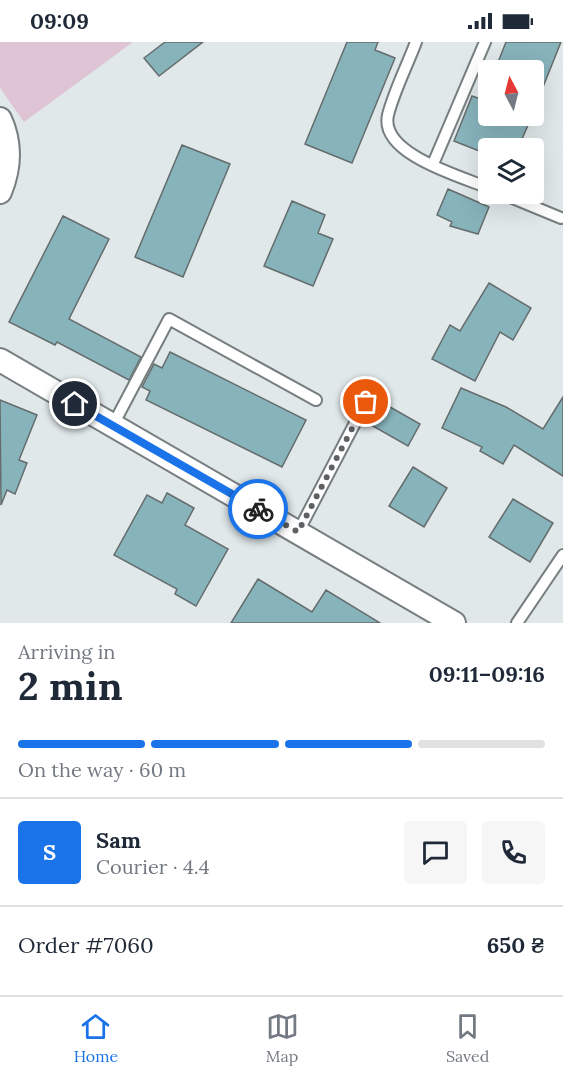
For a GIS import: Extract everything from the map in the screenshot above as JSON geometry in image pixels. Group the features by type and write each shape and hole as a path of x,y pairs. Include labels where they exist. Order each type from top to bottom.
{"street":[{"path":"0,119 8,147 8,164 0,192"},
{"path":"0,360 454,623"}],"lane":[{"path":"416,42 387,118 392,136 405,153 478,183"},
{"path":"433,164 485,42"},
{"path":"527,204 561,218"},
{"path":"113,425 169,319 316,400"},
{"path":"298,532 366,402"},
{"path":"517,623 563,555"}],"shaded area":[{"path":"0,42 133,42 24,122 0,88"}],"building":[{"path":"165,42 203,42 159,76 144,58"},
{"path":"347,42 378,42 375,50 395,58 352,163 305,144"},
{"path":"506,42 561,42 544,84 544,60 499,60"},
{"path":"472,96 478,98 478,126 528,126 522,138 478,138 478,151 454,141"},
{"path":"182,145 230,164 183,277 135,257"},
{"path":"448,189 489,207 478,234 450,226 452,222 437,215"},
{"path":"292,201 325,215 318,233 333,239 313,286 264,266"},
{"path":"63,216 109,239 69,319 141,357 129,380 57,342 55,345 9,322"},
{"path":"489,283 531,308 513,340 500,332 475,381 432,359 450,325 460,331"},
{"path":"170,352 306,420 282,467 146,400 150,391 142,387 154,364 162,368"},
{"path":"461,388 506,407 543,429 563,397 563,476 514,445 503,464 480,451 482,447 442,428"},
{"path":"0,400 37,415 19,460 27,463 15,494 7,490 1,505"},
{"path":"383,403 420,424 408,446 371,425"},
{"path":"413,467 447,488 424,527 389,506"},
{"path":"167,493 194,508 185,525 228,549 196,606 175,594 177,589 114,555 147,495 162,503"},
{"path":"513,499 553,523 530,562 489,537"},
{"path":"258,579 312,612 326,590 380,623 231,623"}],"way so far":[{"path":"258,509 298,532 366,402"}],"route":[{"path":"75,404 258,509"}]}
